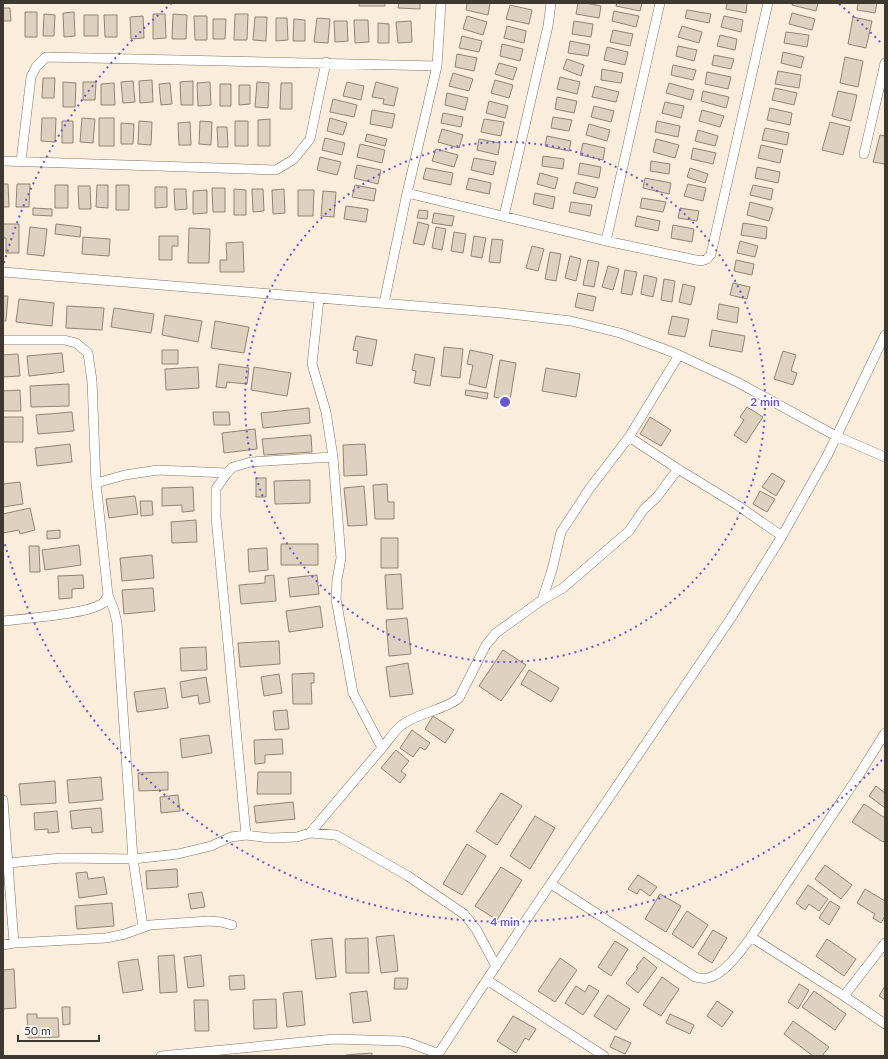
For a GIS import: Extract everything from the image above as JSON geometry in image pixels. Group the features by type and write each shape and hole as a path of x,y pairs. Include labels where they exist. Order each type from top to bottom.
{"street":[{"path":"384,303 407,193 437,66 441,3"},
{"path":"504,216 548,26 551,3"},
{"path":"606,241 660,3"},
{"path":"407,193 606,241 701,261 707,259 711,254 768,3"},
{"path":"21,161 31,77 36,67 46,57 326,62 437,66"},
{"path":"3,161 276,170 294,158 310,139 326,62"},
{"path":"864,154 885,63"},
{"path":"3,272 502,313 571,321 620,333 679,355 737,382 836,436 885,457"},
{"path":"319,299 312,364 326,412 333,457 341,558 336,580 336,599 353,693 382,748"},
{"path":"161,1056 334,1039 401,1041 410,1043 438,1055 496,966 731,618 782,536 827,456 885,335"},
{"path":"3,340 64,340 76,343 88,353 92,381 96,483 108,595 117,623 133,859 143,927"},
{"path":"542,600 552,570 561,532 590,488 630,437 679,355"},
{"path":"630,437 678,469 737,504 782,536"},
{"path":"246,835 216,517 216,489 233,467 251,462 333,457"},
{"path":"310,833 401,725 452,704 459,698 486,645 496,632 542,600 570,583 630,531 644,509 657,497 678,469"},
{"path":"96,483 125,474 158,470 227,473"},
{"path":"3,621 47,616 92,608 104,602 108,595"},
{"path":"551,884 695,977 708,978 716,975 735,958 751,937 857,778 885,733"},
{"path":"3,800 14,943"},
{"path":"8,863 62,858 133,859 196,851 231,837 246,835 282,838 310,833 336,834 408,876 464,914 476,928 496,966"},
{"path":"3,945 14,943 106,938 125,934 150,925 209,921 232,925"},
{"path":"751,937 885,1024"},
{"path":"844,996 885,943"},
{"path":"487,980 604,1056"}],"building":[{"path":"359,3 385,3 385,6 359,6"},
{"path":"399,3 420,3 420,9 398,8"},
{"path":"467,3 490,3 488,15 466,10"},
{"path":"578,3 601,6 599,18 576,14"},
{"path":"617,3 642,3 640,11 616,6"},
{"path":"727,3 747,3 746,13 726,9"},
{"path":"793,3 818,3 816,11 792,5"},
{"path":"858,3 877,3 875,13 857,10"},
{"path":"510,5 532,10 529,24 506,19"},
{"path":"3,8 10,8 11,21 3,21"},
{"path":"687,10 711,14 709,23 685,18"},
{"path":"614,11 639,16 636,27 612,21"},
{"path":"25,12 37,12 37,37 25,37"},
{"path":"74,12 75,36 64,37 63,13"},
{"path":"792,13 815,19 812,30 789,24"},
{"path":"44,14 55,15 54,36 43,36"},
{"path":"153,14 165,14 166,38 153,39"},
{"path":"173,14 187,15 186,39 172,39"},
{"path":"235,14 248,14 247,40 234,40"},
{"path":"84,15 98,15 98,36 84,36"},
{"path":"104,15 117,15 117,37 105,37"},
{"path":"143,16 144,38 131,39 130,17"},
{"path":"194,16 207,16 207,40 195,40"},
{"path":"467,16 487,22 483,35 463,29"},
{"path":"724,16 743,20 741,32 721,27"},
{"path":"255,17 267,17 266,41 253,40"},
{"path":"853,17 872,21 866,48 848,44"},
{"path":"276,18 287,18 288,40 276,41"},
{"path":"317,18 330,19 328,43 314,42"},
{"path":"213,19 226,19 225,39 213,39"},
{"path":"294,19 305,20 305,41 293,41"},
{"path":"354,20 368,20 369,42 355,43"},
{"path":"334,21 347,21 348,41 335,42"},
{"path":"411,21 412,42 398,43 396,22"},
{"path":"574,21 593,24 591,37 572,34"},
{"path":"378,23 389,24 389,43 378,43"},
{"path":"507,26 526,31 524,43 504,38"},
{"path":"682,26 702,32 699,43 678,37"},
{"path":"613,30 633,34 630,46 610,42"},
{"path":"786,32 809,35 807,47 784,43"},
{"path":"720,35 737,39 735,50 717,46"},
{"path":"462,36 482,41 479,52 459,48"},
{"path":"570,41 590,45 588,56 568,53"},
{"path":"502,44 523,49 520,61 500,56"},
{"path":"678,46 697,50 694,61 676,56"},
{"path":"607,47 628,52 625,65 604,60"},
{"path":"783,52 804,57 801,68 781,63"},
{"path":"457,54 477,58 474,71 455,67"},
{"path":"714,55 734,59 731,69 712,65"},
{"path":"845,57 863,61 858,87 840,83"},
{"path":"567,59 584,65 581,76 563,69"},
{"path":"499,63 517,68 513,80 495,74"},
{"path":"673,65 696,70 693,80 671,75"},
{"path":"602,69 623,73 621,83 601,80"},
{"path":"778,71 801,75 799,88 775,84"},
{"path":"707,72 731,77 728,89 705,84"},
{"path":"453,73 473,79 469,91 449,86"},
{"path":"560,77 580,82 577,94 557,89"},
{"path":"43,78 55,78 54,98 42,98"},
{"path":"152,80 153,102 140,103 139,81"},
{"path":"495,80 513,85 509,98 491,93"},
{"path":"133,81 135,102 123,103 121,82"},
{"path":"193,81 193,105 181,105 180,82"},
{"path":"63,82 76,83 75,107 63,107"},
{"path":"83,82 96,82 95,100 83,100"},
{"path":"210,82 211,105 198,106 197,83"},
{"path":"257,82 269,83 268,108 255,107"},
{"path":"347,82 364,86 361,100 343,96"},
{"path":"376,82 398,88 394,106 383,104 384,99 372,97"},
{"path":"114,83 115,105 101,105 101,84"},
{"path":"170,83 172,104 161,105 159,84"},
{"path":"281,83 292,83 292,109 280,109"},
{"path":"669,83 694,90 691,100 666,93"},
{"path":"220,84 231,84 231,106 220,106"},
{"path":"239,85 250,85 250,104 239,105"},
{"path":"595,86 619,92 616,102 592,97"},
{"path":"775,88 797,93 794,105 772,100"},
{"path":"703,91 729,97 726,108 701,101"},
{"path":"838,91 857,95 851,121 832,116"},
{"path":"447,93 468,98 465,110 445,105"},
{"path":"557,97 577,101 574,113 555,109"},
{"path":"333,99 357,105 354,117 330,112"},
{"path":"489,101 508,106 505,118 486,113"},
{"path":"665,102 684,106 681,118 662,113"},
{"path":"594,106 614,111 611,122 591,117"},
{"path":"770,108 792,113 790,125 767,120"},
{"path":"372,110 395,114 392,128 370,124"},
{"path":"702,110 724,116 720,127 699,121"},
{"path":"443,113 463,117 461,127 441,123"},
{"path":"553,117 572,120 569,131 551,128"},
{"path":"42,118 56,118 55,142 41,141"},
{"path":"82,118 95,119 93,143 80,142"},
{"path":"99,118 114,118 114,146 99,146"},
{"path":"330,118 347,123 343,135 327,131"},
{"path":"270,119 270,146 258,146 258,120"},
{"path":"484,119 504,122 501,136 481,132"},
{"path":"62,121 73,121 73,143 62,143"},
{"path":"139,121 152,122 151,145 138,144"},
{"path":"200,121 212,122 211,145 199,144"},
{"path":"235,121 248,121 248,146 235,146"},
{"path":"657,121 680,126 678,137 655,132"},
{"path":"190,122 191,145 179,145 178,123"},
{"path":"830,122 850,127 843,155 822,150"},
{"path":"121,123 134,124 133,144 121,144"},
{"path":"589,124 610,130 607,141 586,135"},
{"path":"217,127 227,127 228,147 218,147"},
{"path":"765,128 789,133 787,145 762,140"},
{"path":"442,129 463,135 459,148 438,142"},
{"path":"698,130 718,136 715,146 695,141"},
{"path":"367,134 387,139 385,146 365,141"},
{"path":"880,135 885,136 885,164 873,162"},
{"path":"547,136 571,141 569,151 545,146"},
{"path":"325,138 345,143 342,155 322,150"},
{"path":"479,139 500,143 498,155 477,150"},
{"path":"656,139 679,145 675,158 653,152"},
{"path":"583,143 605,148 603,160 580,155"},
{"path":"360,144 385,150 382,163 357,157"},
{"path":"761,145 783,150 780,163 758,158"},
{"path":"693,148 716,153 713,164 691,159"},
{"path":"436,149 458,155 454,167 432,161"},
{"path":"543,156 564,159 563,169 542,166"},
{"path":"320,157 341,162 337,175 317,170"},
{"path":"474,158 496,162 493,175 471,170"},
{"path":"651,161 670,164 669,174 650,171"},
{"path":"580,163 601,167 599,178 578,174"},
{"path":"357,165 381,170 378,184 354,178"},
{"path":"757,167 780,172 778,183 755,178"},
{"path":"426,168 453,173 451,185 423,179"},
{"path":"690,168 708,174 705,183 687,177"},
{"path":"540,173 558,178 555,189 537,184"},
{"path":"469,178 491,183 489,194 466,189"},
{"path":"645,178 671,183 669,194 643,188"},
{"path":"576,182 598,188 595,198 573,193"},
{"path":"3,184 8,184 9,207 3,207"},
{"path":"17,184 30,184 29,207 16,207"},
{"path":"688,184 706,188 703,201 684,196"},
{"path":"55,185 68,185 68,208 55,208"},
{"path":"97,185 108,185 108,208 96,207"},
{"path":"116,185 129,185 129,210 116,210"},
{"path":"355,185 376,189 374,201 352,197"},
{"path":"753,185 773,189 771,200 750,195"},
{"path":"78,186 90,186 91,209 79,209"},
{"path":"155,187 167,187 167,207 155,208"},
{"path":"212,188 225,188 225,212 213,212"},
{"path":"174,189 186,189 187,209 175,210"},
{"path":"234,189 246,190 246,215 234,215"},
{"path":"252,189 263,189 264,211 253,212"},
{"path":"284,189 285,213 273,214 272,190"},
{"path":"207,190 207,213 193,214 193,191"},
{"path":"298,190 314,190 313,216 298,216"},
{"path":"323,191 336,192 334,217 321,216"},
{"path":"535,193 555,197 553,209 533,204"},
{"path":"642,198 666,202 663,212 640,208"},
{"path":"571,202 592,205 590,216 569,212"},
{"path":"750,202 773,208 769,221 747,215"},
{"path":"346,206 368,209 366,222 344,219"},
{"path":"33,208 52,209 52,216 33,215"},
{"path":"680,208 699,211 697,221 678,218"},
{"path":"419,210 428,211 427,219 417,218"},
{"path":"434,213 454,216 452,226 432,223"},
{"path":"637,216 660,221 658,231 635,226"},
{"path":"418,222 429,225 424,245 413,243"},
{"path":"743,223 767,227 766,239 741,235"},
{"path":"3,224 19,224 19,253 6,253 6,238 3,238"},
{"path":"56,224 81,227 80,237 55,234"},
{"path":"673,225 694,229 692,242 671,238"},
{"path":"30,227 47,229 44,256 27,254"},
{"path":"436,227 446,229 442,250 432,248"},
{"path":"189,228 210,229 209,263 188,263"},
{"path":"454,232 466,234 463,253 451,251"},
{"path":"159,236 178,236 178,246 172,246 172,260 159,260"},
{"path":"474,236 486,238 482,258 471,256"},
{"path":"83,237 110,239 109,256 82,254"},
{"path":"492,239 503,240 500,263 489,262"},
{"path":"740,241 758,246 755,257 737,253"},
{"path":"243,242 244,272 220,272 220,260 227,260 226,243"},
{"path":"532,246 544,249 538,271 526,268"},
{"path":"550,252 561,254 556,281 545,279"},
{"path":"570,256 581,259 576,281 565,278"},
{"path":"588,260 599,262 594,287 583,285"},
{"path":"736,260 754,264 752,275 734,271"},
{"path":"608,266 619,269 613,290 602,287"},
{"path":"625,270 637,272 632,295 621,293"},
{"path":"644,275 657,278 653,297 641,294"},
{"path":"664,279 675,281 672,302 661,300"},
{"path":"733,283 750,287 747,299 730,295"},
{"path":"683,284 695,287 691,305 679,302"},
{"path":"578,293 596,297 593,311 575,307"},
{"path":"3,296 8,296 6,321 3,321"},
{"path":"19,299 54,303 52,326 16,322"},
{"path":"719,304 739,308 737,323 717,319"},
{"path":"67,306 104,308 102,330 66,328"},
{"path":"114,308 154,314 151,333 111,327"},
{"path":"165,315 202,321 198,342 162,335"},
{"path":"672,316 689,319 685,337 668,334"},
{"path":"215,321 249,327 244,353 211,348"},
{"path":"712,330 745,336 742,352 709,346"},
{"path":"356,336 377,340 372,366 356,363 358,351 353,350"},
{"path":"444,347 463,349 460,378 441,376"},
{"path":"162,350 178,350 178,364 162,364"},
{"path":"470,350 493,355 486,388 469,384 473,365 467,364"},
{"path":"783,351 796,355 791,371 797,373 793,385 774,379"},
{"path":"62,353 64,372 29,376 27,356"},
{"path":"18,354 20,376 3,377 3,355"},
{"path":"415,354 435,358 430,386 414,383 416,371 412,370"},
{"path":"500,360 516,363 510,400 494,397"},
{"path":"219,364 249,368 247,384 227,382 226,388 216,387"},
{"path":"198,367 199,388 166,390 165,369"},
{"path":"254,367 291,373 287,396 251,390"},
{"path":"546,368 580,374 576,397 542,391"},
{"path":"69,384 69,406 31,407 30,386"},
{"path":"20,390 21,411 3,411 3,391"},
{"path":"466,390 488,393 487,399 465,395"},
{"path":"747,407 763,417 746,443 734,435 744,420 740,417"},
{"path":"309,408 310,423 263,428 261,413"},
{"path":"72,412 74,431 38,434 36,415"},
{"path":"213,412 229,412 230,425 214,425"},
{"path":"3,417 23,417 23,442 3,442"},
{"path":"650,417 671,430 661,446 640,434"},
{"path":"255,429 257,449 224,453 222,433"},
{"path":"311,435 312,452 264,455 262,439"},
{"path":"70,444 72,462 37,466 35,448"},
{"path":"365,444 367,475 344,476 343,445"},
{"path":"772,473 785,481 776,496 762,487"},
{"path":"256,478 266,478 266,497 256,497"},
{"path":"310,480 310,503 275,504 274,481"},
{"path":"20,482 23,504 3,507 3,484"},
{"path":"387,484 388,502 394,502 394,519 375,519 373,485"},
{"path":"364,486 367,525 348,526 344,488"},
{"path":"193,487 194,511 182,512 182,505 162,506 162,488"},
{"path":"760,491 775,499 767,512 753,504"},
{"path":"135,496 138,514 109,518 106,499"},
{"path":"140,501 152,501 153,515 141,516"},
{"path":"30,508 35,530 20,534 19,530 3,533 3,514"},
{"path":"196,520 197,542 172,543 171,522"},
{"path":"60,530 60,538 47,539 47,531"},
{"path":"381,538 398,538 398,568 381,568"},
{"path":"281,544 318,544 318,565 281,565"},
{"path":"79,545 81,565 45,570 42,550"},
{"path":"29,546 39,546 40,572 30,572"},
{"path":"267,548 268,570 249,572 248,549"},
{"path":"152,555 154,578 122,581 120,558"},
{"path":"401,574 403,609 387,609 385,575"},
{"path":"83,575 84,588 72,589 72,598 59,599 58,576"},
{"path":"274,575 276,601 241,604 239,585 265,583 265,576"},
{"path":"317,575 319,594 290,597 288,578"},
{"path":"153,588 155,611 124,614 122,590"},
{"path":"320,606 323,627 289,632 286,611"},
{"path":"407,618 411,654 389,656 386,620"},
{"path":"279,641 280,664 240,667 238,643"},
{"path":"206,647 207,670 181,671 180,648"},
{"path":"503,650 526,665 501,701 479,686"},
{"path":"408,663 413,694 390,697 386,667"},
{"path":"529,670 559,688 551,702 521,684"},
{"path":"314,673 314,683 311,683 312,704 293,704 292,674"},
{"path":"279,674 282,693 264,696 261,677"},
{"path":"206,677 210,702 199,704 198,695 182,698 180,682"},
{"path":"165,688 168,708 137,712 134,692"},
{"path":"287,710 289,729 275,730 273,711"},
{"path":"433,716 454,730 445,743 425,729"},
{"path":"412,730 430,743 425,750 420,747 413,757 400,748"},
{"path":"209,735 212,753 182,758 180,739"},
{"path":"282,739 283,754 265,755 265,763 255,764 254,740"},
{"path":"396,750 409,761 401,771 406,775 400,783 381,768"},
{"path":"168,772 168,790 139,791 138,773"},
{"path":"258,772 291,772 291,794 257,794"},
{"path":"101,777 103,800 69,803 67,780"},
{"path":"55,781 56,803 21,805 19,784"},
{"path":"876,786 885,793 885,808 869,796"},
{"path":"501,793 522,806 497,845 476,831"},
{"path":"178,795 180,811 161,813 160,797"},
{"path":"293,802 295,819 256,823 254,806"},
{"path":"864,804 885,818 885,840 883,842 852,822"},
{"path":"101,808 103,832 92,833 91,827 72,829 70,811"},
{"path":"57,811 59,832 48,833 48,829 35,830 34,813"},
{"path":"535,816 555,828 530,869 510,856"},
{"path":"467,844 486,856 462,895 443,884"},
{"path":"825,865 852,885 841,899 815,879"},
{"path":"501,867 522,880 497,920 475,906"},
{"path":"177,869 178,887 147,889 146,871"},
{"path":"87,872 88,879 104,877 107,894 79,898 76,873"},
{"path":"638,875 657,887 650,896 640,889 637,894 628,889"},
{"path":"808,885 828,899 819,911 809,904 805,910 796,903"},
{"path":"865,889 885,901 885,916 881,923 873,918 875,914 857,903"},
{"path":"202,892 205,907 191,909 188,894"},
{"path":"660,894 681,906 666,932 645,919"},
{"path":"830,901 840,907 829,925 819,918"},
{"path":"112,903 114,926 77,929 75,906"},
{"path":"687,911 708,925 693,948 672,934"},
{"path":"713,930 727,938 712,963 698,954"},
{"path":"394,935 398,971 381,973 376,937"},
{"path":"332,938 336,977 316,979 311,940"},
{"path":"368,938 369,973 346,973 345,939"},
{"path":"827,939 856,959 844,976 816,956"},
{"path":"615,941 628,949 611,976 598,967"},
{"path":"174,955 177,992 160,993 158,956"},
{"path":"201,955 204,986 188,988 184,957"},
{"path":"644,957 657,968 638,993 626,983 638,968 636,967"},
{"path":"560,958 577,970 555,1002 538,991"},
{"path":"138,959 143,990 123,993 118,962"},
{"path":"14,969 16,1008 3,1009 3,970"},
{"path":"244,975 245,989 230,990 229,976"},
{"path":"662,977 679,989 661,1016 643,1005"},
{"path":"395,978 408,978 407,989 394,989"},
{"path":"799,984 809,990 798,1009 788,1002"},
{"path":"589,985 599,991 583,1015 565,1003 576,986 585,992"},
{"path":"885,986 885,1000 879,996"},
{"path":"302,991 305,1025 287,1027 283,993"},
{"path":"367,991 371,1021 353,1023 350,993"},
{"path":"814,991 846,1014 835,1030 802,1007"},
{"path":"608,995 630,1009 616,1030 594,1016"},
{"path":"276,999 277,1028 254,1029 253,1000"},
{"path":"194,1000 208,1000 209,1031 195,1031"},
{"path":"717,1001 733,1012 722,1027 707,1016"},
{"path":"62,1007 70,1007 70,1024 63,1025"},
{"path":"27,1014 37,1014 37,1018 58,1018 59,1037 28,1038"},
{"path":"670,1014 694,1025 690,1034 666,1023"},
{"path":"513,1016 536,1029 529,1040 525,1038 516,1053 497,1041"},
{"path":"793,1021 829,1047 822,1056 813,1056 784,1034"},
{"path":"615,1036 631,1043 625,1054 610,1047"},
{"path":"372,1053 372,1056 346,1056 346,1055"}]}
